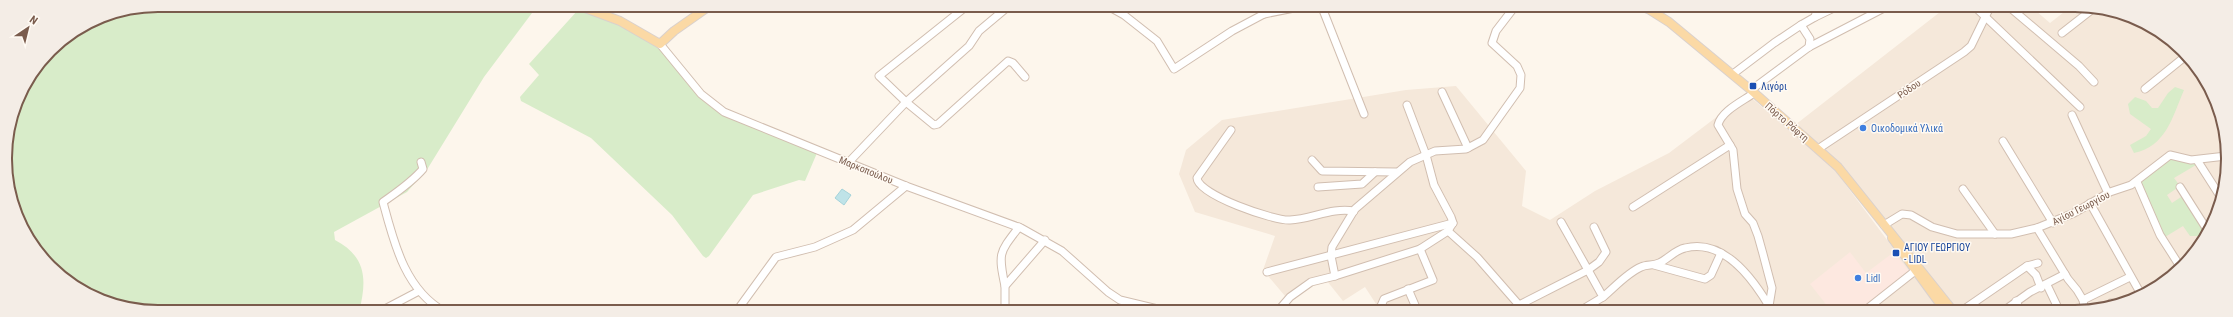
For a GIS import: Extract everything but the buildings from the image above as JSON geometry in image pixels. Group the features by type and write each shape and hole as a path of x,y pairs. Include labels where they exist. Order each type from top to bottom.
{"main road":[{"name":"Μαρκοπούλου","path":"595,12 620,22 660,44"},
{"path":"660,44 674,31 701,12"},
{"name":"Πόρτο Ράφτη","path":"1656,13 1753,91 1818,149 1850,181 1941,305"},
{"name":"Πόρτο Ράφτη","path":"1884,226 1903,245 1949,305"}],"street":[{"path":"959,12 879,76 906,102 934,125 938,124 1008,61 1013,63 1025,77"},
{"path":"848,163 906,102 969,46 980,32 1002,12"},
{"path":"1119,12 1157,42 1174,69 1232,31 1264,14 1274,12"},
{"path":"1324,12 1364,114"},
{"path":"1335,276 1331,256 1332,247 1354,211 1396,172 1410,162 1435,151 1468,148 1483,140 1520,88 1520,75 1517,66 1492,43 1494,35 1511,12"},
{"path":"1733,74 1801,25 1816,12"},
{"path":"1770,305 1772,288 1758,236 1753,223 1745,214 1737,189 1730,145 1718,125 1719,120 1809,47 1876,12"},
{"path":"1981,12 2080,108"},
{"name":"Ρόδου","path":"1818,149 1964,52 1971,46 1987,12"},
{"path":"2015,12 2078,66 2094,82"},
{"path":"2062,33 2088,12"},
{"path":"1801,25 1810,39 1809,47"},
{"name":"Μαρκοπούλου","path":"660,44 701,94 718,108 906,186 1019,227 1045,240 1062,251 1108,292 1120,300 1141,305"},
{"path":"2145,88 2182,59"},
{"path":"1442,92 1468,148"},
{"path":"1407,105 1426,155 1434,185 1453,223"},
{"path":"2072,115 2108,193"},
{"path":"1231,130 1197,178 1199,184 1225,202 1284,220 1298,219 1343,209 1354,211"},
{"path":"2003,141 2053,223"},
{"path":"1633,207 1730,145"},
{"name":"Αγίου Γεωργίου","path":"1884,226 1898,216 1907,214 1916,217 1932,228 1945,232 1956,234 2011,234 2053,223 2108,193 2137,182 2170,155 2197,160 2221,157"},
{"path":"1312,160 1322,171 1396,172"},
{"path":"2197,160 2217,191"},
{"path":"421,162 422,169 417,176 402,190 383,202 405,268 419,291 434,305"},
{"path":"1318,187 1362,184 1375,172"},
{"path":"2137,182 2160,235 2178,262"},
{"path":"741,305 776,257 826,243 853,230 906,186"},
{"path":"2180,187 2205,226"},
{"path":"1963,189 1995,234"},
{"path":"2090,203 2138,290"},
{"path":"1561,222 1603,297"},
{"path":"1283,305 1290,297 1311,282 1420,250 1448,231 1453,223"},
{"path":"1267,272 1331,256 1337,252 1453,223"},
{"path":"1005,305 1005,286 1000,257 1002,248 1019,227"},
{"path":"1525,305 1588,270 1599,262 1606,252 1594,227"},
{"path":"2037,228 2083,300 2084,305"},
{"path":"1448,231 1482,262 1518,305"},
{"path":"1005,286 1045,240"},
{"path":"1590,305 1603,297 1635,270 1659,263 1685,248 1706,247 1721,253 1741,268 1757,286 1767,305"},
{"path":"1382,305 1384,299 1433,280 1433,275 1420,250"},
{"path":"1652,265 1705,279 1711,275 1721,253"},
{"path":"1970,305 2027,266 2038,263"},
{"path":"2027,266 2036,275 2056,305"},
{"path":"1871,305 1915,270"},
{"path":"2012,305 2065,274"},
{"path":"2083,300 2130,277"},
{"path":"1408,289 1415,305"},
{"path":"392,305 419,291"}],"shaded area":[{"path":"1940,12 2037,12 2050,23 2064,12 2094,13 2131,23 2148,32 2171,48 2191,69 2210,102 2216,121 2221,149 2220,178 2210,215 2191,248 2164,275 2131,294 2112,300 2084,305 1952,305 1909,249 1845,173 1795,125"},
{"path":"1456,86 1526,171 1522,206 1550,220 1595,191 1669,153 1747,94 1834,169 1936,305 1375,305 1376,304 1365,287 1343,301 1323,276 1307,279 1285,296 1263,270 1275,236 1195,212 1179,174 1186,150 1222,120 1406,90"},
{"name":"Lidl","path":"1850,252 1866,273 1894,252 1909,271 1867,305 1826,305 1810,284"}],"green space":[{"path":"533,12 484,77 428,168 407,192 334,232 335,240 346,247 359,262 363,280 361,305 149,305 121,300 102,294 69,275 48,255 32,232 23,215 13,178 12,149 17,121 23,102 42,69 62,48 85,32 102,23 139,13"},
{"path":"576,12 583,12 619,25 648,40 663,53 696,93 711,107 817,153 805,181 799,180 753,195 709,256 706,258 672,215 591,138 521,101 520,97 539,75 529,64"},
{"path":"2175,87 2184,90 2166,129 2154,144 2134,153 2130,145 2146,136 2151,129 2130,114 2128,104 2135,97 2146,101 2152,108 2158,108 2168,93"},
{"path":"2173,158 2195,162 2196,165 2174,178 2180,186 2167,195 2172,203 2184,195 2204,226 2198,236 2190,236 2183,226 2165,237 2139,182"}],"water":[{"path":"842,189 851,195 844,205 835,198"}],"place":[{"name":"Λιγόρι","path":"1753,86"},
{"name":"Οικοδομικά Υλικά","path":"1863,128"},
{"name":"ΑΓΙΟΥ ΓΕΩΡΓΙΟΥ - LIDL","path":"1896,253"},
{"name":"Lidl","path":"1858,278"}]}
